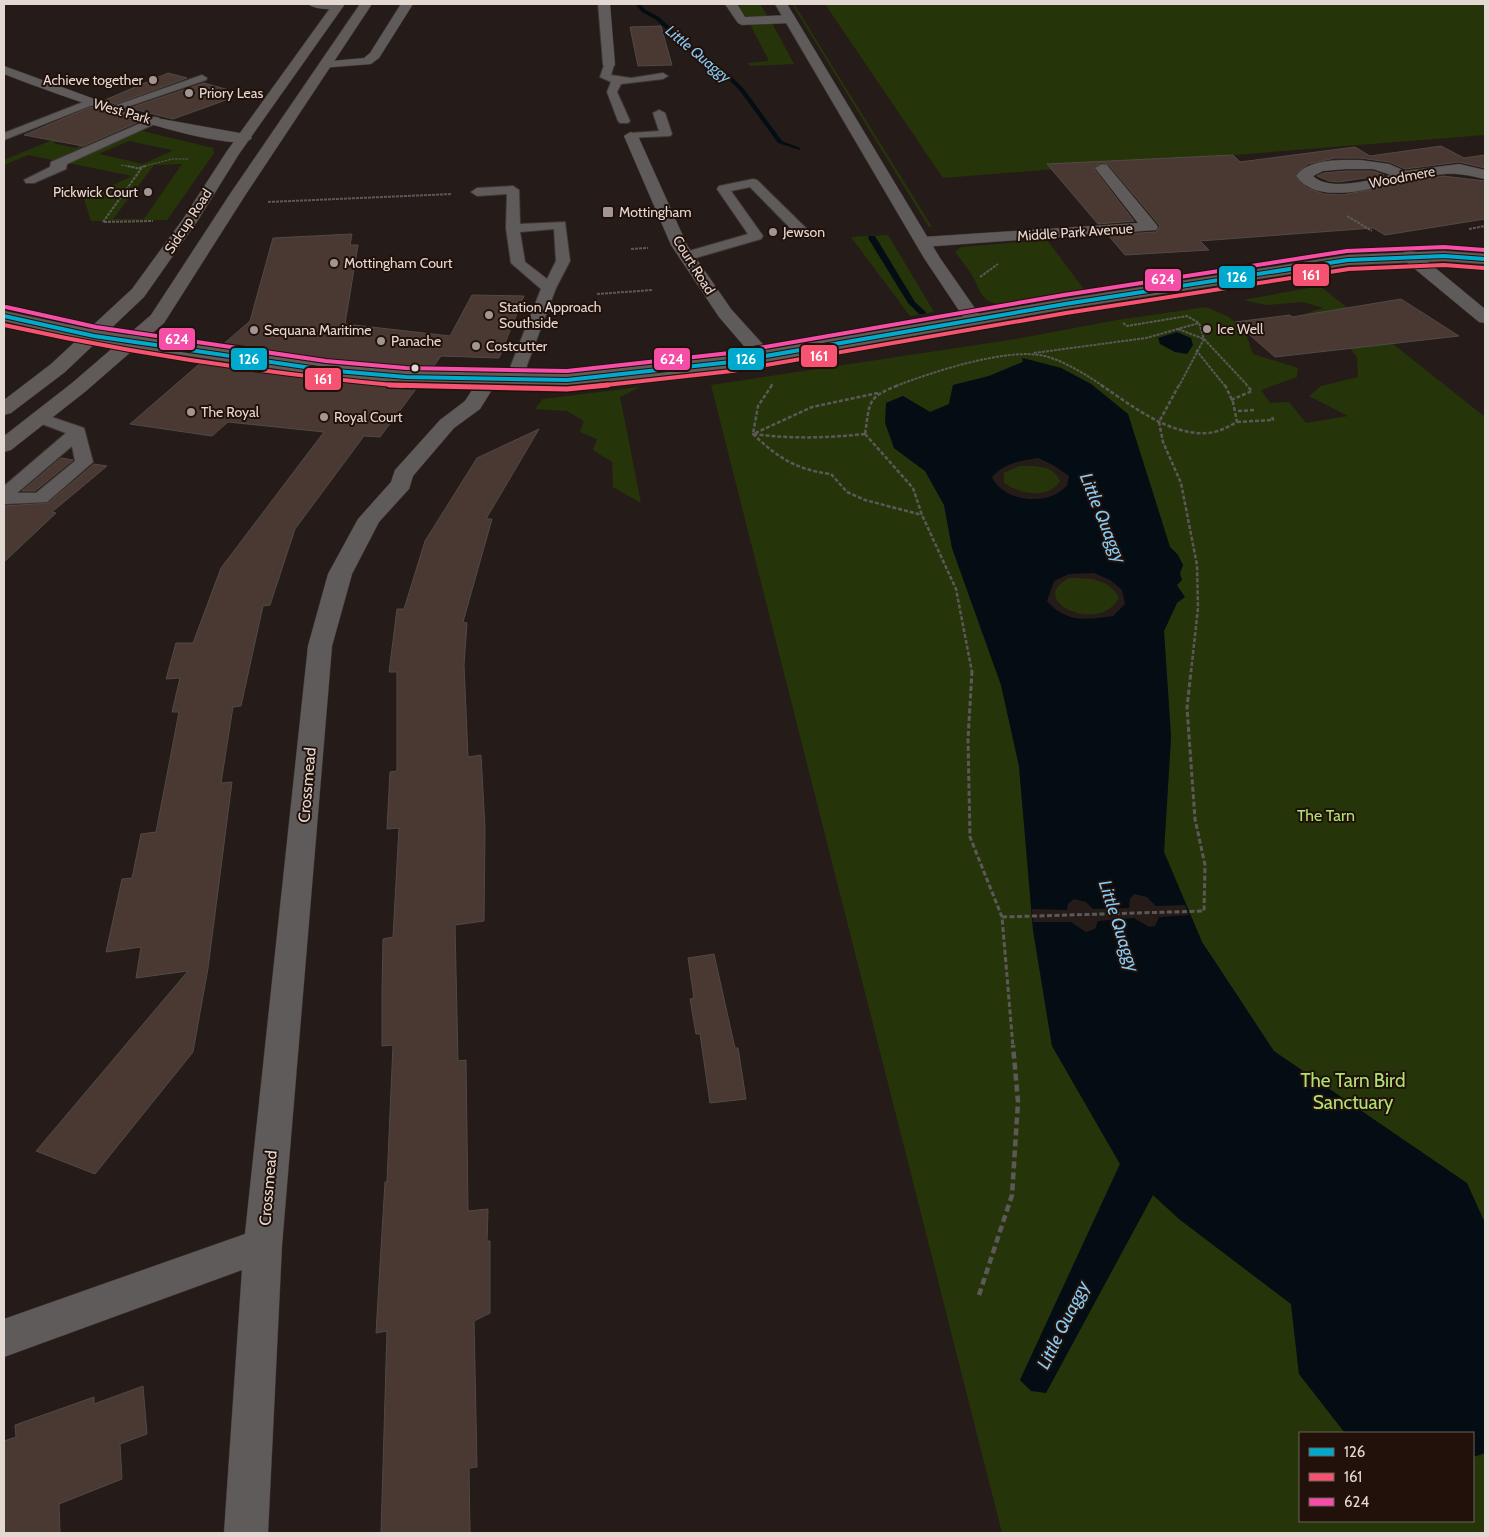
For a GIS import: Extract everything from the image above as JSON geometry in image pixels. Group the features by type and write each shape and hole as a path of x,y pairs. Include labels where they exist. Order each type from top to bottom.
{"highway":[{"name":"Sidcup Road","path":"4,409 58,368 138,293 338,4"},
{"name":"Sidcup Road","path":"4,446 132,342 163,312 366,4"}],"main road":[{"path":"4,316 94,336 325,370 406,377 516,381 567,380 731,362 1065,304 1348,260 1410,256 1485,259"}],"street":[{"path":"314,4 338,4"},
{"path":"325,65 367,61 375,55 407,4"},
{"path":"604,4 608,65"},
{"path":"731,4 742,21 790,19"},
{"path":"781,4 923,242 974,320"},
{"name":"West Park","path":"4,70 91,102 198,131 245,138"},
{"name":"Court Road","path":"628,128 679,245 725,313 763,356"},
{"name":"Woodmere","path":"1402,176 1392,169 1361,164 1324,168 1306,172 1304,176 1305,179 1318,187 1331,189 1386,182 1402,176 1457,168 1485,175"},
{"name":"Middle Park Avenue","path":"923,242 1150,227 1102,168"},
{"path":"1410,256 1485,318"},
{"name":"Crossmead","path":"246,1533 263,1245 320,646 340,574 369,519 401,484 403,475 447,424 479,398 488,380"},
{"name":"Crossmead","path":"4,1338 263,1245"}],"lane":[{"path":"608,65 605,76 618,81 663,76"},
{"path":"114,108 202,78"},
{"path":"618,81 612,88 612,92 628,128 666,134 658,113"},
{"path":"4,137 91,102"},
{"path":"30,180 62,166 55,165 155,120"},
{"path":"687,256 756,236 723,189 752,183 805,235"},
{"path":"477,192 513,190 513,228 518,263 548,288"},
{"path":"513,228 560,225 563,260 548,288 519,365 516,381"},
{"path":"40,418 78,432"},
{"path":"4,495 78,432"},
{"path":"4,499 41,498 84,462 78,432"}],"path":[{"path":"76,156 139,168 172,159 189,159"},
{"path":"139,168 141,171 103,222 158,221"},
{"path":"268,202 477,192"},
{"path":"1345,215 1392,242 1410,256"},
{"path":"597,294 654,290"},
{"path":"1117,320 1127,326 1187,316 1199,323 1204,339"},
{"path":"753,434 812,407 878,393 932,372 1020,353 1033,353 1146,338 1199,323"},
{"path":"1177,329 1204,339 1223,356 1252,391 1231,400"},
{"path":"1002,917 1204,911 1205,865 1195,819 1187,708 1198,608 1197,565 1181,483 1163,442 1159,422 1196,350 1204,339"},
{"path":"1196,350 1222,379 1238,411 1237,422"},
{"path":"1033,353 1081,371 1108,388 1132,407 1159,422 1202,434 1222,430 1237,422 1273,420 1272,417"},
{"path":"753,434 758,406 773,383"},
{"path":"864,434 869,405 878,393"},
{"path":"1238,411 1256,410"},
{"path":"753,434 790,439 817,439 864,434"},
{"path":"753,434 768,449 799,466 815,473 831,474 847,492 865,500 922,516"},
{"path":"864,434 913,488 922,516 956,589 972,670 968,739 970,837 1002,917 1018,1102 1012,1195 979,1295"}],"green space":[{"path":"736,4 760,4 768,17 743,16"},
{"path":"792,4 794,4 932,227 929,227"},
{"path":"825,4 1485,4 1485,135 943,178"},
{"path":"772,23 794,64 750,66 747,63 769,61 750,24"},
{"path":"103,119 132,125 53,160 28,155 4,165 4,160","holes":["87,129 108,134 75,148 53,143"]},
{"path":"142,131 213,148 214,153 167,220 91,221 84,199 132,176 68,163","holes":["129,141 172,150 172,151 143,164 99,154","182,164 144,219 113,219 154,165"]},
{"path":"888,235 934,312 910,316 851,237"},
{"path":"1047,240 1086,292 1020,304 995,303 987,300 982,295 971,274 955,252 961,247"},
{"name":"The Tarn","path":"1320,286 1485,417 1485,1429 1242,1002 1202,942 1164,852 1171,737 1164,631 1177,603 1176,585 1183,565 1178,555 1170,547 1128,414 1091,384 1061,368 1023,358 1024,361 989,376 953,385 949,404 930,412 903,396 886,403 894,448 925,471 944,505 952,548 1001,685 1019,766 1033,930 1052,1046 1120,1164 1020,1380 1046,1392 1153,1195 1179,1219 1291,1304 1299,1374 1344,1432 1299,1432 1299,1522 1474,1522 1474,1457 1485,1453 1485,1533 1002,1533 711,385 1016,339 1117,320 1206,307 1229,317 1245,332 1253,354 1298,368 1297,377 1261,390 1270,403 1289,402 1306,423 1348,416 1309,396 1321,386 1358,377 1357,357 1341,336 1298,316 1323,308 1303,302 1266,305 1243,300"},
{"path":"640,387 620,397 641,503 613,487 612,462 593,450 597,439 580,432 584,421 567,411 535,409 543,399"},
{"path":"1019,466 1043,467 1053,471 1060,481 1055,487 1041,493 1018,490 1004,483 1004,473"},
{"path":"1070,578 1092,579 1105,583 1119,598 1109,609 1096,614 1082,614 1069,610 1060,604 1055,595 1058,586"}],"water":[{"path":"1177,332 1191,338 1193,345 1187,354 1175,352 1160,344 1158,338"},
{"path":"1022,358 1061,368 1091,384 1128,414 1170,547 1178,555 1183,565 1180,573 1182,580 1177,585 1185,597 1177,603 1164,631 1171,737 1164,852 1202,942 1274,1051 1467,1183 1485,1223 1485,1453 1474,1457 1474,1432 1344,1432 1299,1374 1291,1304 1179,1219 1153,1195 1046,1393 1031,1391 1020,1380 1120,1164 1052,1046 1033,930 1019,766 1001,685 952,548 944,505 925,471 894,448 885,423 886,403 903,396 930,412 949,404 953,385 989,376 1023,362","holes":["1038,458 1069,476 1067,486 1046,498 1028,499 1010,494 996,484 992,477 1007,466","1094,573 1110,580 1122,590 1125,604 1113,616 1077,618 1062,613 1047,601 1054,581 1069,574"]}],"pier":[{"path":"1134,894 1147,897 1156,906 1185,905 1189,915 1159,917 1155,926 1149,927 1134,918 1098,921 1095,929 1086,932 1071,922 1033,922 1032,909 1067,910 1068,904 1074,899 1086,902 1093,909 1129,908 1130,899"}],"building":[{"path":"661,26 672,65 638,66 630,27"},
{"path":"168,73 187,78 115,104 105,100"},
{"path":"204,83 229,90 211,96 226,100 173,119 130,108"},
{"path":"91,107 138,122 83,146 24,135"},
{"path":"1441,146 1464,158 1485,155 1485,168 1459,162 1405,169 1389,162 1360,158 1335,158 1308,164 1294,176 1307,188 1324,194 1342,195 1443,176 1485,181 1485,219 1385,235 1373,228 1200,241 1209,250 1125,255 1108,235 1156,232 1160,226 1108,164 1101,162 1094,169 1134,221 1098,224 1047,164 1233,155 1240,162 1355,147 1370,156"},
{"path":"1373,171 1384,175 1339,182 1329,181 1317,176 1324,173"},
{"path":"352,234 350,245 358,245 345,324 450,336 472,295 524,296 499,358 441,356 431,370 325,362 220,347 250,321 273,238"},
{"path":"1401,299 1459,336 1275,357 1235,322 1290,315 1292,317"},
{"path":"204,360 325,378 419,385 380,437 364,436 295,529 270,605 263,606 241,706 233,707 221,783 232,782 208,968 193,1052 95,1174 36,1151 188,971 136,978 141,947 106,952 122,879 132,878 141,834 156,832 179,712 172,712 180,678 166,679 176,643 193,643 221,568 324,432 228,422 212,436 130,424"},
{"path":"539,429 486,519 492,519 463,622 467,623 464,665 468,757 481,755 485,828 484,921 455,925 458,1061 466,1060 468,1211 488,1209 487,1241 490,1241 490,1313 474,1321 477,1467 469,1468 470,1533 381,1533 387,1331 376,1333 385,1182 387,1182 393,1045 382,1046 382,993 383,939 393,937 399,828 387,829 390,772 397,771 397,672 389,672 397,609 404,609 425,541 477,458"},
{"path":"61,458 73,460 35,491 22,491"},
{"path":"94,464 107,466 52,512 56,513 4,562 4,506 48,503"},
{"path":"714,954 735,1048 738,1048 746,1099 710,1103 700,1034 696,1034 690,999 694,998 688,958"},
{"path":"143,1386 147,1434 120,1444 122,1479 59,1504 60,1533 4,1533 4,1441 16,1437 15,1425 94,1397 94,1404"}],"waterway":[{"name":"Little Quaggy","path":"637,4 644,11 657,18 693,51 728,76 742,90 780,142 798,149"},
{"name":"Little Quaggy","path":"872,238 912,303 922,312"},
{"path":"1187,335 1188,331"}],"transit line":[{"name":"624","path":"6,307 96,327 326,361 406,368 567,371 730,353 1064,295 1347,251 1444,247 1485,250"},
{"name":"126","path":"4,316 94,336 325,370 406,377 567,380 731,362 1065,304 1348,260 1444,256 1485,259"},
{"name":"161","path":"4,325 93,345 324,379 406,386 567,389 732,371 1066,313 1349,269 1444,265 1484,268"}],"place":[{"name":"Achieve together","path":"153,80"},
{"name":"Priory Leas","path":"189,93"},
{"name":"Pickwick Court","path":"148,192"},
{"name":"Mottingham","path":"608,212"},
{"name":"Jewson","path":"773,232"},
{"name":"Mottingham Court","path":"334,263"},
{"name":"Station Approach Southside","path":"489,315"},
{"name":"Ice Well","path":"1207,329"},
{"name":"Sequana Maritime","path":"254,330"},
{"name":"Panache","path":"381,341"},
{"name":"Costcutter","path":"476,346"},
{"name":"The Royal","path":"191,412"},
{"name":"Royal Court","path":"324,417"}],"park label":[{"name":"The Tarn Bird Sanctuary","path":"1353,1091"}]}
